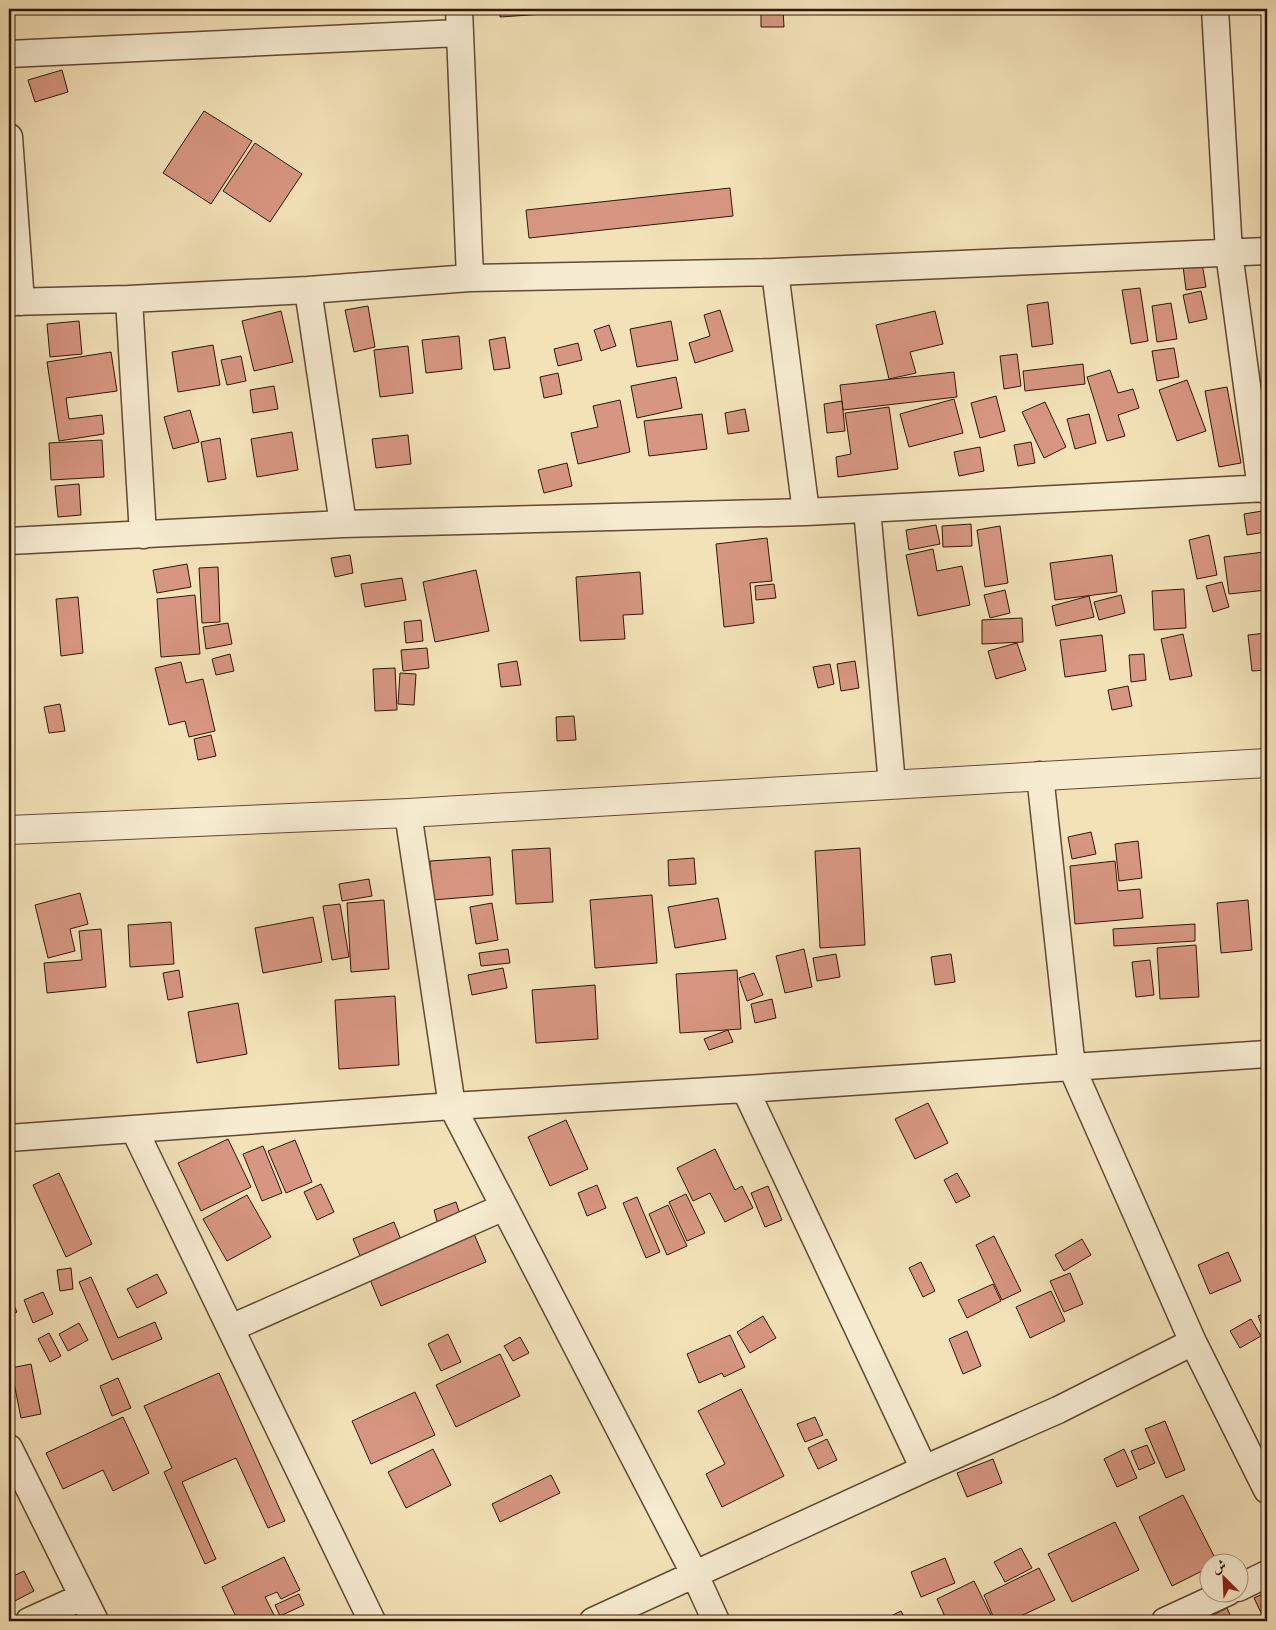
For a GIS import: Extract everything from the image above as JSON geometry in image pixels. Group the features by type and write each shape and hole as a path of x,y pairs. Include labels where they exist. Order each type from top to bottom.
{"street":[{"path":"9,541 343,524 806,512 1264,489 1228,253 1216,9"},
{"path":"9,54 459,21 470,278"},
{"path":"9,138 15,302 129,299 308,290 470,278 775,272 1267,250"},
{"path":"775,272 806,512"},
{"path":"308,290 343,524"},
{"path":"129,299 143,534"},
{"path":"867,509 892,784"},
{"path":"9,830 408,813 1267,763"},
{"path":"1040,775 1072,1068 1193,1342 1267,1490"},
{"path":"408,813 452,1106 695,1574 716,1621"},
{"path":"9,1138 452,1106 1072,1068 1267,1054"},
{"path":"745,1088 924,1469"},
{"path":"134,1129 372,1621"},
{"path":"231,1328 504,1207"},
{"path":"594,1621 924,1469 1058,1410 1193,1342"},
{"path":"9,1448 95,1621"},
{"path":"1248,1583 1267,1574"},
{"path":"29,1621 82,1597"},
{"path":"1165,1621 1206,1602"}],"building":[{"path":"500,9 619,9 500,17"},
{"path":"761,9 783,9 784,27 761,27"},
{"path":"62,70 68,92 35,102 28,80"},
{"path":"204,111 252,141 211,204 163,173"},
{"path":"255,143 302,174 270,222 223,191"},
{"path":"730,188 733,216 529,238 526,210"},
{"path":"1202,263 1206,287 1186,290 1183,266"},
{"path":"1140,288 1148,341 1131,344 1122,290"},
{"path":"1201,291 1207,319 1189,323 1183,295"},
{"path":"1048,302 1053,344 1032,347 1027,305"},
{"path":"1171,303 1177,339 1157,342 1152,306"},
{"path":"368,306 375,347 354,352 345,310"},
{"path":"720,310 733,351 695,363 689,343 710,336 704,315"},
{"path":"281,311 293,362 254,371 242,321"},
{"path":"935,311 943,344 910,352 916,373 889,379 876,325"},
{"path":"79,321 82,354 50,357 47,324"},
{"path":"671,321 678,360 637,367 630,329"},
{"path":"609,325 616,346 601,351 594,330"},
{"path":"459,336 462,369 426,373 422,340"},
{"path":"505,337 510,368 494,370 489,340"},
{"path":"578,343 582,360 558,366 554,349"},
{"path":"213,345 220,385 178,392 172,352"},
{"path":"408,346 413,393 380,397 374,350"},
{"path":"1174,348 1179,377 1157,381 1152,351"},
{"path":"111,352 117,391 66,398 69,419 102,415 104,434 59,441 47,362"},
{"path":"1017,354 1021,386 1004,389 1000,356"},
{"path":"241,356 246,381 227,385 221,360"},
{"path":"1083,364 1085,384 1025,391 1023,371"},
{"path":"1110,370 1118,393 1133,389 1139,408 1118,415 1125,436 1107,441 1087,377"},
{"path":"954,372 957,397 843,410 840,385"},
{"path":"558,373 562,394 544,398 540,377"},
{"path":"676,377 682,408 637,418 631,386"},
{"path":"1187,380 1206,431 1177,441 1159,390"},
{"path":"274,386 278,409 253,413 250,390"},
{"path":"1227,387 1241,463 1219,467 1205,391"},
{"path":"996,396 1005,431 980,438 971,403"},
{"path":"954,399 963,433 909,447 900,414"},
{"path":"620,400 630,452 578,464 571,433 598,427 593,406"},
{"path":"842,401 845,431 827,433 824,404"},
{"path":"1045,402 1066,447 1044,458 1022,412"},
{"path":"889,407 898,469 838,477 836,457 851,454 845,413"},
{"path":"745,409 749,431 728,434 725,413"},
{"path":"190,410 199,442 173,449 164,417"},
{"path":"702,414 707,449 649,456 644,421"},
{"path":"1089,414 1096,443 1075,449 1067,419"},
{"path":"292,432 298,470 257,477 251,439"},
{"path":"408,435 411,464 376,468 372,439"},
{"path":"220,438 226,479 208,482 201,442"},
{"path":"102,440 104,477 51,480 49,443"},
{"path":"1031,442 1035,463 1018,466 1014,445"},
{"path":"980,447 984,471 959,476 954,452"},
{"path":"567,463 572,486 544,493 538,470"},
{"path":"79,484 81,515 58,517 55,486"},
{"path":"1262,511 1265,532 1247,535 1244,514"},
{"path":"971,524 972,546 943,547 942,526"},
{"path":"936,525 940,544 909,550 906,530"},
{"path":"1000,526 1008,583 985,587 977,530"},
{"path":"1209,535 1217,575 1197,579 1189,540"},
{"path":"767,538 772,581 750,583 754,623 724,627 716,544"},
{"path":"933,549 937,571 962,566 970,605 918,616 906,555"},
{"path":"1264,552 1267,590 1229,594 1224,557"},
{"path":"350,555 353,573 335,577 331,558"},
{"path":"1112,555 1117,592 1055,600 1050,563"},
{"path":"187,564 191,587 157,593 153,570"},
{"path":"218,567 220,622 202,623 199,568"},
{"path":"476,570 489,631 435,642 423,582"},
{"path":"640,572 643,614 623,615 625,639 580,641 576,577"},
{"path":"402,578 406,600 365,607 361,584"},
{"path":"1222,582 1229,607 1213,612 1206,586"},
{"path":"774,584 776,598 756,600 755,586"},
{"path":"1184,589 1186,628 1154,630 1152,591"},
{"path":"1005,590 1010,613 990,618 984,595"},
{"path":"195,595 200,654 161,657 157,599"},
{"path":"1121,595 1125,613 1099,620 1094,602"},
{"path":"1089,596 1094,617 1056,626 1052,606"},
{"path":"78,597 83,653 61,656 56,599"},
{"path":"1022,618 1023,642 982,644 982,620"},
{"path":"421,620 423,641 406,643 404,622"},
{"path":"228,623 232,644 206,649 203,627"},
{"path":"1267,633 1267,670 1252,671 1248,635"},
{"path":"1183,634 1192,676 1170,680 1161,639"},
{"path":"1102,635 1106,671 1065,677 1060,640"},
{"path":"1017,643 1026,670 996,679 988,651"},
{"path":"427,648 429,668 403,671 401,650"},
{"path":"230,654 234,671 216,675 212,659"},
{"path":"1144,654 1146,680 1131,682 1129,655"},
{"path":"517,661 521,685 501,687 498,664"},
{"path":"855,661 859,688 841,691 837,664"},
{"path":"181,662 186,683 203,679 215,731 189,737 185,721 169,725 155,668"},
{"path":"830,664 834,684 818,688 813,667"},
{"path":"395,668 397,710 375,711 373,669"},
{"path":"400,673 416,674 414,705 398,704"},
{"path":"1128,686 1132,706 1112,710 1108,690"},
{"path":"60,704 65,731 49,733 44,707"},
{"path":"574,716 576,740 557,741 556,717"},
{"path":"211,735 216,756 198,760 194,739"},
{"path":"1091,832 1096,854 1072,859 1068,837"},
{"path":"1138,841 1142,878 1119,881 1115,844"},
{"path":"550,848 553,902 516,904 512,850"},
{"path":"860,848 865,945 820,948 815,851"},
{"path":"1263,856 1267,857 1267,877 1262,877"},
{"path":"490,857 493,895 433,900 430,861"},
{"path":"694,858 696,884 669,886 668,860"},
{"path":"1115,861 1118,891 1140,889 1143,918 1075,924 1070,866"},
{"path":"369,879 372,896 342,901 339,884"},
{"path":"80,893 88,924 70,929 75,951 48,958 35,905"},
{"path":"652,895 657,963 595,968 590,900"},
{"path":"718,898 726,939 675,948 668,907"},
{"path":"384,900 389,969 351,972 347,903"},
{"path":"1248,900 1252,950 1221,953 1217,903"},
{"path":"492,903 498,940 476,944 470,907"},
{"path":"340,904 349,957 332,960 323,906"},
{"path":"313,917 322,962 263,973 255,928"},
{"path":"171,922 174,964 130,967 128,925"},
{"path":"1195,924 1195,941 1114,946 1113,929"},
{"path":"101,929 106,987 47,993 44,963 82,960 79,931"},
{"path":"1196,945 1199,997 1160,999 1157,948"},
{"path":"508,949 510,963 481,966 479,953"},
{"path":"804,949 812,987 785,993 776,956"},
{"path":"836,954 840,977 817,981 813,958"},
{"path":"951,954 955,982 935,985 931,957"},
{"path":"1150,960 1154,995 1136,997 1132,962"},
{"path":"503,968 507,988 472,995 468,975"},
{"path":"179,970 183,997 168,1000 163,973"},
{"path":"737,970 741,1029 680,1033 676,974"},
{"path":"754,973 763,995 747,1001 739,978"},
{"path":"595,985 598,1039 536,1043 532,990"},
{"path":"395,996 399,1065 339,1069 335,1000"},
{"path":"772,999 776,1018 755,1023 751,1004"},
{"path":"238,1003 247,1054 197,1063 188,1012"},
{"path":"728,1030 733,1042 709,1050 704,1039"},
{"path":"928,1103 948,1143 915,1159 895,1119"},
{"path":"566,1120 588,1169 550,1186 528,1137"},
{"path":"228,1139 251,1187 201,1211 178,1163"},
{"path":"295,1140 312,1182 286,1193 268,1151"},
{"path":"263,1146 282,1193 262,1201 243,1154"},
{"path":"715,1149 735,1190 742,1186 753,1208 725,1222 710,1193 693,1201 677,1168"},
{"path":"59,1173 92,1244 66,1257 33,1185"},
{"path":"957,1173 970,1196 956,1203 944,1180"},
{"path":"321,1184 334,1212 317,1220 304,1192"},
{"path":"597,1185 606,1208 587,1216 578,1193"},
{"path":"768,1186 782,1220 765,1227 751,1193"},
{"path":"686,1194 705,1233 687,1241 669,1202"},
{"path":"247,1195 271,1237 227,1261 203,1219"},
{"path":"637,1197 660,1252 646,1258 623,1203"},
{"path":"456,1202 461,1217 438,1225 434,1210"},
{"path":"668,1205 687,1246 667,1255 649,1214"},
{"path":"468,1220 486,1262 381,1306 353,1239 394,1222 403,1245"},
{"path":"994,1236 1021,1291 1002,1300 976,1245"},
{"path":"1082,1239 1091,1255 1064,1271 1055,1255"},
{"path":"1228,1252 1241,1281 1210,1294 1198,1265"},
{"path":"921,1262 935,1291 923,1297 909,1268"},
{"path":"71,1268 73,1289 60,1291 57,1270"},
{"path":"1070,1273 1083,1304 1064,1312 1050,1281"},
{"path":"157,1274 167,1293 137,1308 127,1289"},
{"path":"91,1277 118,1338 155,1322 162,1339 112,1360 79,1282"},
{"path":"993,1284 1001,1301 967,1318 958,1300"},
{"path":"1051,1291 1065,1321 1030,1338 1016,1307"},
{"path":"43,1292 53,1314 33,1323 24,1300"},
{"path":"9,1295 17,1312 9,1316"},
{"path":"1267,1312 1267,1338 1258,1316"},
{"path":"763,1316 776,1338 750,1353 737,1332"},
{"path":"1251,1319 1261,1336 1240,1348 1230,1331"},
{"path":"79,1323 88,1340 68,1351 59,1334"},
{"path":"967,1331 981,1366 963,1374 949,1339"},
{"path":"49,1333 61,1356 50,1362 38,1339"},
{"path":"448,1334 461,1362 441,1371 428,1344"},
{"path":"730,1335 745,1367 724,1377 722,1373 699,1383 687,1354"},
{"path":"520,1337 529,1353 513,1361 504,1346"},
{"path":"500,1354 520,1396 456,1427 436,1385"},
{"path":"31,1364 41,1414 21,1418 11,1368"},
{"path":"219,1373 285,1521 268,1528 236,1458 182,1482 216,1559 205,1564 164,1472 172,1468 144,1406"},
{"path":"118,1378 131,1408 112,1416 100,1386"},
{"path":"741,1389 784,1476 722,1507 706,1474 725,1464 698,1411"},
{"path":"415,1392 435,1435 371,1464 352,1421"},
{"path":"123,1417 149,1473 113,1491 103,1470 63,1489 46,1453"},
{"path":"815,1417 823,1435 805,1442 797,1424"},
{"path":"1165,1421 1185,1470 1166,1478 1145,1429"},
{"path":"827,1439 837,1460 818,1469 808,1448"},
{"path":"1147,1445 1155,1463 1139,1470 1131,1451"},
{"path":"433,1449 451,1485 406,1508 388,1472"},
{"path":"1124,1449 1137,1478 1117,1487 1104,1459"},
{"path":"993,1459 1002,1483 967,1497 957,1473"},
{"path":"551,1475 560,1493 500,1522 492,1504"},
{"path":"1183,1495 1212,1552 1198,1552 1198,1573 1172,1586 1139,1517"},
{"path":"1115,1522 1139,1570 1072,1602 1048,1554"},
{"path":"1021,1548 1032,1568 1005,1582 994,1562"},
{"path":"284,1557 300,1590 281,1599 277,1592 265,1597 277,1621 238,1621 222,1587"},
{"path":"945,1558 955,1583 921,1597 911,1572"},
{"path":"1039,1568 1055,1600 1010,1621 982,1621 993,1616 984,1595"},
{"path":"24,1571 34,1591 9,1604 9,1578"},
{"path":"974,1581 991,1615 978,1621 947,1621 937,1599"},
{"path":"1267,1592 1267,1621 1265,1621 1254,1598"},
{"path":"299,1594 304,1605 280,1616 275,1605"},
{"path":"1227,1608 1233,1621 1211,1621 1209,1617"},
{"path":"901,1611 906,1621 881,1621"}]}
